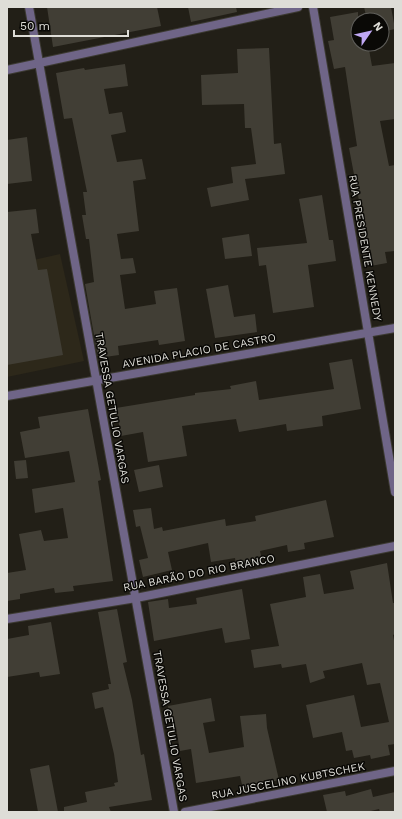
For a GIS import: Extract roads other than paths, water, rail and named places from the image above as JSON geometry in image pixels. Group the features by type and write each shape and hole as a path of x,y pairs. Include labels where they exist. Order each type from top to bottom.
{"street":[{"name":"TRAVESSA GETULIO VARGAS","path":"29,7 174,812"},
{"path":"7,70 298,7"},
{"name":"RUA PRESIDENTE KENNEDY","path":"313,7 395,492"},
{"name":"AVENIDA PLACIO DE CASTRO","path":"7,396 95,379 395,328"},
{"name":"RUA BARÃO DO RIO BRANCO","path":"7,619 136,598 395,546"},
{"name":"RUA JUSCELINO KUBTSCHEK","path":"185,812 395,771"}]}
